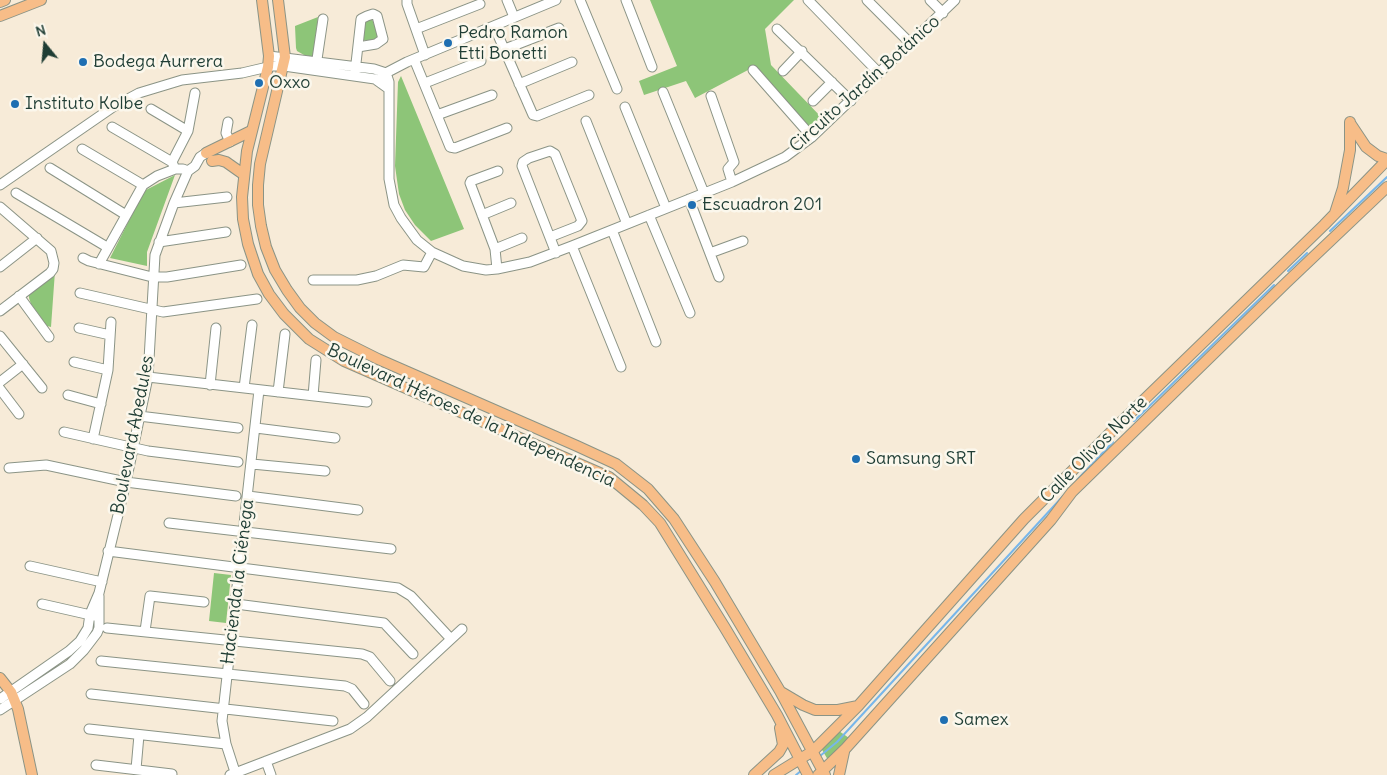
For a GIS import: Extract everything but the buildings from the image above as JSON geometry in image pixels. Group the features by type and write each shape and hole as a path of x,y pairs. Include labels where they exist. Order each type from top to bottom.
{"main road":[{"path":"0,2 5,0"},
{"path":"0,16 41,0"},
{"name":"Boulevard Héroes de la Independencia","path":"262,0 269,56 268,67 251,131 243,174 242,197 243,219 248,244 258,274 269,294 284,314 309,339 344,361 609,477 644,504 660,523 777,714 808,775"},
{"name":"Boulevard Héroes de la Independencia","path":"278,0 284,61 260,164 258,205 266,247 275,270 287,290 300,308 315,323 334,337 616,464 648,489 674,519 702,560 780,691 813,751 822,774"},
{"path":"1335,214 1343,188 1350,150 1350,122 1366,147 1378,156 1387,159"},
{"path":"209,157 230,142 251,131"},
{"path":"209,157 226,162 243,174"},
{"name":"Calle Olivos Norte","path":"774,775 813,751 858,706 1024,519 1335,214 1387,159"},
{"name":"Calle Olivos Norte","path":"822,774 1051,520 1072,492 1280,288 1387,187"},
{"path":"581,465 589,459 616,464"},
{"path":"0,678 13,696 21,719 32,775"},
{"path":"780,691 814,710 838,710 858,706"},
{"path":"754,775 779,752 782,745 783,736 777,714"},
{"path":"838,775 846,748"}],"street":[{"path":"407,0 425,55"},
{"path":"507,0 514,17"},
{"path":"375,79 414,59 556,0"},
{"path":"580,0 617,88"},
{"path":"626,0 652,67"},
{"path":"808,0 879,73"},
{"path":"868,0 910,43"},
{"path":"930,0 942,13"},
{"name":"Circuito Jardín Botánico","path":"386,73 389,78 388,163 391,193 400,218 408,230 432,252 463,266 486,270 497,269 530,262 556,253 732,182 785,157 812,137 851,101 955,0"},
{"path":"416,29 480,4"},
{"path":"316,67 323,19"},
{"path":"494,26 534,116 589,95"},
{"path":"505,49 560,28"},
{"path":"777,29 851,101"},
{"path":"355,72 358,46"},
{"path":"783,70 802,52"},
{"path":"269,56 316,67 355,72 375,79 389,89"},
{"path":"414,59 452,148 507,128"},
{"path":"0,185 113,107 139,93 182,80 253,72 284,61"},
{"path":"425,83 481,61"},
{"path":"519,84 572,62"},
{"path":"355,72 379,70 386,73"},
{"path":"753,70 812,137"},
{"path":"813,101 832,82"},
{"path":"663,92 704,193"},
{"path":"99,264 143,185 174,165 188,131 195,94"},
{"path":"437,115 492,95"},
{"path":"711,96 734,162 728,169 732,182"},
{"path":"624,107 666,208"},
{"path":"151,109 188,131"},
{"path":"586,121 627,224"},
{"path":"228,122 226,133 230,142"},
{"path":"112,127 183,169 192,168 209,157"},
{"path":"82,149 143,185"},
{"path":"550,237 582,223 553,152 548,151 529,158 522,164 556,253"},
{"path":"50,168 126,215"},
{"name":"Boulevard Abedules","path":"13,696 69,651 88,628 90,614 102,582 126,482 148,377 152,277 155,255 174,203 192,168"},
{"path":"497,269 495,249 470,183 498,171"},
{"path":"16,192 107,247"},
{"path":"174,203 227,197"},
{"path":"689,199 719,277"},
{"path":"482,215 511,203"},
{"path":"0,207 51,252 54,263 50,273 0,311"},
{"path":"0,221 8,214"},
{"path":"649,215 690,312"},
{"path":"612,230 656,342"},
{"path":"159,242 226,232"},
{"path":"0,267 37,238"},
{"path":"495,249 522,238"},
{"path":"710,253 743,241"},
{"path":"572,246 621,367"},
{"path":"313,280 357,280 376,276 403,265 424,267 432,252"},
{"path":"83,258 88,261 152,277 167,277 241,265"},
{"path":"80,293 169,312 257,299"},
{"path":"19,296 49,337"},
{"path":"93,439 108,370 111,322"},
{"path":"244,388 252,325"},
{"path":"79,328 110,335"},
{"path":"210,385 216,328"},
{"path":"278,392 284,334"},
{"path":"0,336 42,388"},
{"path":"313,396 316,360"},
{"path":"74,362 108,370"},
{"path":"0,382 23,364"},
{"path":"148,377 368,402"},
{"path":"0,389 19,414"},
{"name":"Hacienda la Ciénega","path":"233,774 222,721 259,390"},
{"path":"68,395 101,404"},
{"path":"140,416 238,428"},
{"path":"256,428 335,438"},
{"path":"64,432 160,453 238,462"},
{"path":"252,464 325,471"},
{"path":"9,468 46,465 126,482 236,496"},
{"path":"248,496 358,510"},
{"path":"169,523 391,548"},
{"path":"108,551 398,588 411,596 451,639"},
{"path":"30,566 102,582"},
{"name":"Boulevard Abedules","path":"13,696 70,664 84,650 97,633 100,616 99,593"},
{"path":"145,631 150,596 204,602"},
{"path":"42,604 100,616"},
{"path":"236,604 384,622 413,654"},
{"path":"107,628 366,655 370,657 390,681"},
{"path":"233,774 341,733 354,726 367,717 462,629"},
{"path":"100,661 345,686 352,689 364,704"},
{"path":"91,694 333,721"},
{"path":"0,699 13,696"},
{"path":"0,710 13,696"},
{"path":"88,729 226,744"},
{"path":"136,770 139,735"},
{"path":"266,762 271,775"},
{"path":"96,766 172,774"}],"green space":[{"path":"650,0 794,0 765,29 771,65 823,119 809,131 748,70 695,98 686,81 644,95 639,81 677,66"},
{"path":"318,17 313,57 304,55 297,51 296,48 295,26"},
{"path":"372,19 380,39 372,41 362,40 365,22"},
{"path":"401,76 464,229 431,241 415,225 405,210 399,194 395,166 398,82"},
{"path":"175,175 147,252 147,266 110,258 144,191"},
{"path":"55,271 51,327 47,326 31,304 29,293"},
{"path":"214,573 231,575 226,623 209,621"},
{"path":"839,731 849,738 828,760 821,748"}],"waterway":[{"path":"1330,231 1387,177"},
{"path":"1288,271 1307,253"},
{"path":"1134,421 1274,285"},
{"path":"1077,480 1113,442"},
{"path":"820,756 837,742 1064,495"},
{"path":"796,775 802,770"}],"place":[{"name":"Pedro Ramon Etti Bonetti","path":"448,43"},
{"name":"Bodega Aurrera","path":"83,62"},
{"name":"Oxxo","path":"259,83"},
{"name":"Instituto Kolbe","path":"15,104"},
{"name":"Escuadron 201","path":"692,205"},
{"name":"Samsung SRT","path":"856,459"},
{"name":"Samex","path":"944,720"}]}
